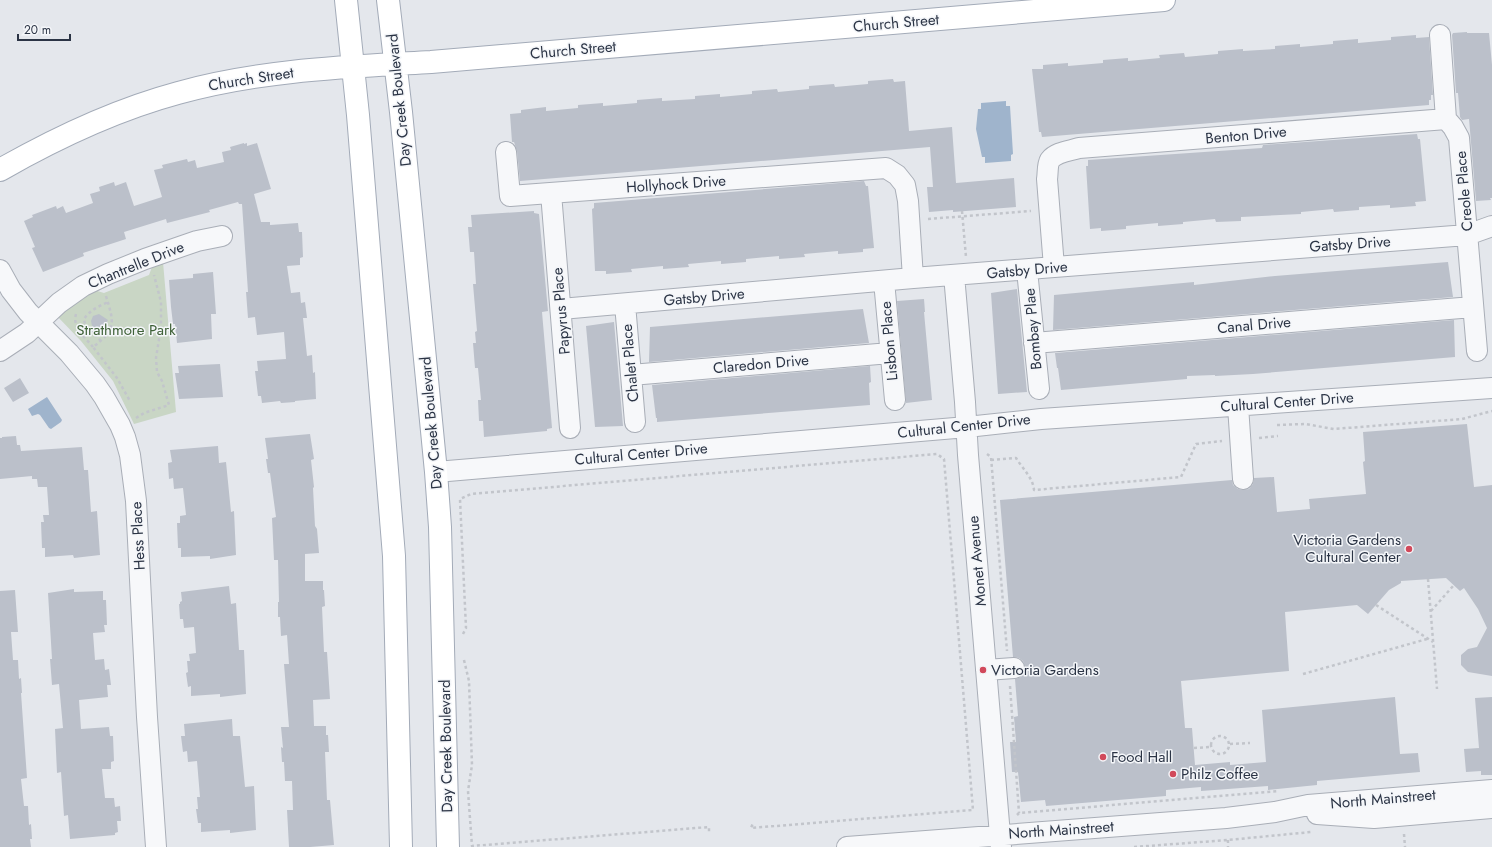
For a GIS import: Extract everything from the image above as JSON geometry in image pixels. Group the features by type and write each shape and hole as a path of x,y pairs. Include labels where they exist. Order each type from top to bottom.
{"main road":[{"path":"346,0 353,67 394,556 400,847"},
{"name":"Day Creek Boulevard","path":"388,0 417,275 440,528 448,847"},
{"name":"Church Street","path":"0,170 59,139 119,112 178,92 214,84 311,69 395,64 1164,0"}],"street":[{"path":"1440,35 1446,119"},
{"name":"Benton Drive","path":"1050,210 1047,179 1050,160 1061,153 1079,148 1446,119"},
{"name":"Creole Place","path":"1446,119 1453,127 1459,138 1477,351"},
{"name":"Hollyhock Drive","path":"506,152 510,196 886,168 897,175 905,185 910,221"},
{"name":"Papyrus Place","path":"551,193 570,428"},
{"path":"1050,210 1054,267"},
{"path":"910,221 913,278"},
{"name":"Gatsby Drive","path":"561,309 913,278 1468,235 1492,226"},
{"name":"Chantrelle Drive","path":"0,351 38,324 59,303 71,294 102,277 139,261 181,246 222,236"},
{"name":"Hess Place","path":"0,270 21,303 38,324 69,353 100,390 120,425 130,455 136,501 145,686 156,847"},
{"name":"Bombay Plae","path":"1027,270 1039,389"},
{"name":"Monet Avenue","path":"961,275 968,455 1000,841"},
{"name":"Lisbon Place","path":"884,281 895,400"},
{"name":"Chalet Place","path":"625,304 635,422"},
{"name":"Canal Drive","path":"1034,343 1473,307"},
{"name":"Claredon Drive","path":"631,374 890,353"},
{"name":"Cultural Center Drive","path":"436,472 967,427 1041,419 1492,388"},
{"path":"1238,406 1243,480"},
{"path":"986,670 1011,669"},
{"name":"North Mainstreet","path":"847,847 1000,841 1226,818 1275,812 1308,805 1492,790"},
{"name":"North Mainstreet","path":"1275,812 1374,818 1492,808"}],"path":[{"path":"910,221 1050,210"},
{"path":"961,275 962,211"},
{"path":"134,413 135,418 144,413 169,405 162,381 157,372 156,358 161,327 161,302 154,275 147,278"},
{"path":"99,295 106,295 113,292"},
{"path":"93,347 110,332 112,326 111,311 106,295"},
{"path":"101,341 85,326 84,319 99,306 108,302"},
{"path":"80,309 76,314 76,328 117,378 131,403"},
{"path":"1277,425 1305,424 1334,429 1462,419 1492,411"},
{"path":"991,460 1016,458 1024,471 1033,481 1034,490 1181,477 1196,444 1278,436"},
{"path":"462,636 466,628 460,500 471,494 937,454 944,459 973,810"},
{"path":"987,454 991,457 1011,669 1019,813 1255,793"},
{"path":"944,459 948,456"},
{"path":"1428,579 1437,689"},
{"path":"1431,611 1454,585"},
{"path":"1376,605 1434,643"},
{"path":"1303,674 1427,639"},
{"path":"463,656 469,681 472,764 468,791 472,846 709,827 709,833"},
{"path":"1216,736 1225,737 1230,744 1228,750 1223,754 1217,754 1212,750 1211,746 1212,740 1216,736"},
{"path":"1230,744 1250,742"},
{"path":"1194,748 1211,746"},
{"path":"753,823 750,830 979,810"},
{"path":"1134,847 1311,832"},
{"path":"1228,840 1228,847"}],"green space":[{"name":"Strathmore Park","path":"163,262 176,412 134,424 113,381 81,341 57,316 94,290 104,293 149,275 152,267"}],"water":[{"path":"1006,101 1006,106 1010,106 1013,154 1011,155 1011,161 985,163 985,157 982,157 976,129 978,109 981,109 981,103"},
{"path":"47,397 62,420 51,429 40,415 38,414 32,416 28,409"}],"building":[{"path":"1453,33 1489,33 1492,65 1491,200 1476,201 1469,119 1462,120 1460,117 1458,93 1456,93 1452,35"},
{"path":"1416,35 1416,38 1429,37 1433,95 1431,95 1431,100 1429,100 1429,105 1042,137 1041,132 1039,132 1032,69 1043,69 1043,65 1068,63 1068,66 1103,63 1103,60 1128,58 1128,61 1160,58 1159,55 1184,53 1185,57 1218,54 1218,51 1275,49 1275,46 1300,44 1300,47 1333,44 1333,41 1358,39 1358,43 1391,40 1391,37"},
{"path":"893,79 894,82 905,81 909,131 952,127 956,183 1014,178 1016,207 953,212 953,210 929,212 927,187 933,187 930,147 520,181 517,151 514,142 512,142 510,114 521,113 521,110 546,107 546,111 578,108 578,105 603,103 603,106 637,103 637,100 662,98 662,101 695,99 695,96 720,94 720,97 752,94 752,91 777,89 778,92 809,89 809,86 834,84 835,87 868,84 868,81"},
{"path":"1417,134 1418,139 1420,139 1426,201 1415,202 1416,206 1390,208 1390,205 1359,207 1359,210 1334,212 1333,209 1301,212 1301,214 1241,217 1241,221 1216,222 1215,219 1158,226 1158,223 1126,226 1126,229 1101,231 1101,228 1090,229 1086,166 1088,166 1088,160 1262,148 1263,145"},
{"path":"247,143 247,146 257,143 271,189 254,194 261,222 270,222 270,225 298,223 299,232 302,232 303,257 300,258 300,265 287,266 291,293 300,292 301,303 305,302 307,318 303,318 307,356 312,355 313,373 315,372 316,399 295,402 281,403 280,401 262,403 261,396 258,396 255,371 258,371 257,361 286,359 284,332 257,335 255,317 248,318 246,292 248,292 242,204 239,204 238,202 209,210 210,212 167,223 166,219 124,232 126,239 83,253 84,256 43,272 32,248 35,247 24,221 33,217 32,215 56,206 57,209 63,206 66,213 93,203 90,194 100,191 99,187 114,182 115,186 126,182 134,206 162,197 154,170 163,168 162,165 187,159 188,162 195,160 197,168 224,162 222,152 231,150 230,147"},
{"path":"864,181 866,186 868,186 874,248 863,249 863,252 838,254 838,251 804,254 805,257 779,259 779,256 746,259 746,262 721,264 721,261 688,264 689,267 663,269 663,266 631,269 632,272 606,274 606,271 595,271 592,209 594,208 594,203"},
{"path":"534,211 534,213 539,214 548,311 542,312 552,428 547,429 547,431 484,437 483,421 479,421 478,400 481,400 478,368 475,368 473,343 476,343 475,332 477,331 473,284 476,284 474,252 470,252 468,227 472,227 471,215"},
{"path":"1448,262 1453,297 1053,330 1054,295 1194,282 1194,285 1275,276"},
{"path":"213,272 216,314 211,314 212,339 177,343 175,324 173,324 169,280 193,278 193,274"},
{"path":"1017,289 1027,392 998,394 991,293"},
{"path":"924,299 932,400 906,403 897,301"},
{"path":"863,309 869,343 649,362 650,327"},
{"path":"99,314 108,320 103,328 97,329 92,326 91,321 93,316"},
{"path":"1454,320 1455,357 1253,374 1187,376 1187,379 1061,390 1055,353"},
{"path":"614,322 623,426 595,427 586,326"},
{"path":"220,364 223,397 179,399 175,373 179,373 178,366"},
{"path":"870,366 870,405 657,422 652,385"},
{"path":"20,378 29,393 13,402 4,388"},
{"path":"1467,424 1474,487 1492,485 1492,676 1468,672 1461,665 1461,655 1468,649 1477,647 1487,628 1478,609 1464,588 1460,591 1446,578 1401,581 1401,583 1389,590 1368,614 1357,605 1285,612 1289,671 1181,681 1185,728 1192,728 1195,765 1230,762 1230,765 1266,762 1262,710 1395,697 1400,754 1418,753 1420,772 1317,781 1317,785 1268,790 1268,786 1201,791 1201,787 1166,790 1166,796 1046,806 1045,800 1021,802 1018,772 1012,772 1010,742 1016,742 1014,717 1018,716 1015,679 1021,677 1025,668 1023,661 1019,658 1013,657 1000,500 1232,480 1233,485 1238,489 1244,490 1249,489 1253,484 1254,478 1274,477 1277,512 1310,509 1309,499 1366,494 1363,462 1365,461 1363,432"},
{"path":"310,434 314,459 311,460 314,487 315,526 317,529 319,553 305,554 305,581 323,581 324,590 325,606 322,607 324,652 327,652 330,699 313,700 314,726 326,726 326,735 328,735 329,752 325,752 327,800 330,800 334,845 289,847 287,810 293,810 292,781 285,781 284,762 282,762 281,747 283,748 281,727 289,727 284,664 289,664 287,635 281,636 280,617 278,617 278,560 274,560 272,518 276,517 270,473 268,473 266,459 268,459 265,438"},
{"path":"16,436 17,445 20,445 21,451 82,447 84,470 88,470 91,512 97,511 100,555 74,558 73,555 45,557 45,548 42,548 41,522 44,522 43,515 49,515 47,487 38,487 37,479 32,479 32,476 0,479 0,438"},
{"path":"218,446 219,463 226,462 231,512 234,511 236,555 210,559 210,556 181,557 181,548 178,548 177,523 180,523 180,516 186,515 183,488 174,489 173,478 169,479 168,463 172,462 170,450"},
{"path":"229,586 231,604 236,603 239,650 244,650 246,694 220,697 220,694 191,696 191,686 188,687 186,673 188,672 187,661 190,661 189,654 196,653 194,627 184,628 183,619 180,619 179,604 182,601 181,592"},
{"path":"74,589 74,592 103,591 103,600 106,600 107,625 104,625 105,632 93,633 95,660 104,659 105,670 109,669 111,685 107,685 108,697 79,700 81,729 109,727 110,736 113,736 114,761 111,762 111,769 102,769 105,798 114,798 115,807 120,806 121,821 117,821 118,832 115,833 115,835 70,839 68,815 64,816 61,772 57,773 55,729 63,728 59,684 52,685 48,593"},
{"path":"15,590 18,632 11,632 13,660 18,660 19,679 21,678 27,778 21,779 24,806 28,806 29,825 31,824 31,847 0,847 0,591"},
{"path":"1492,697 1492,775 1481,775 1481,771 1466,772 1464,749 1479,748 1475,698"},
{"path":"232,719 233,736 240,736 245,787 254,786 256,830 230,833 230,830 201,832 201,823 198,823 196,809 198,809 197,797 200,797 197,761 188,762 187,751 183,752 181,736 185,736 184,724"}],"place":[{"name":"Victoria Gardens Cultural Center","path":"1409,549"},
{"name":"Victoria Gardens","path":"983,670"},
{"name":"Food Hall","path":"1103,757"},
{"name":"Philz Coffee","path":"1173,774"}]}
